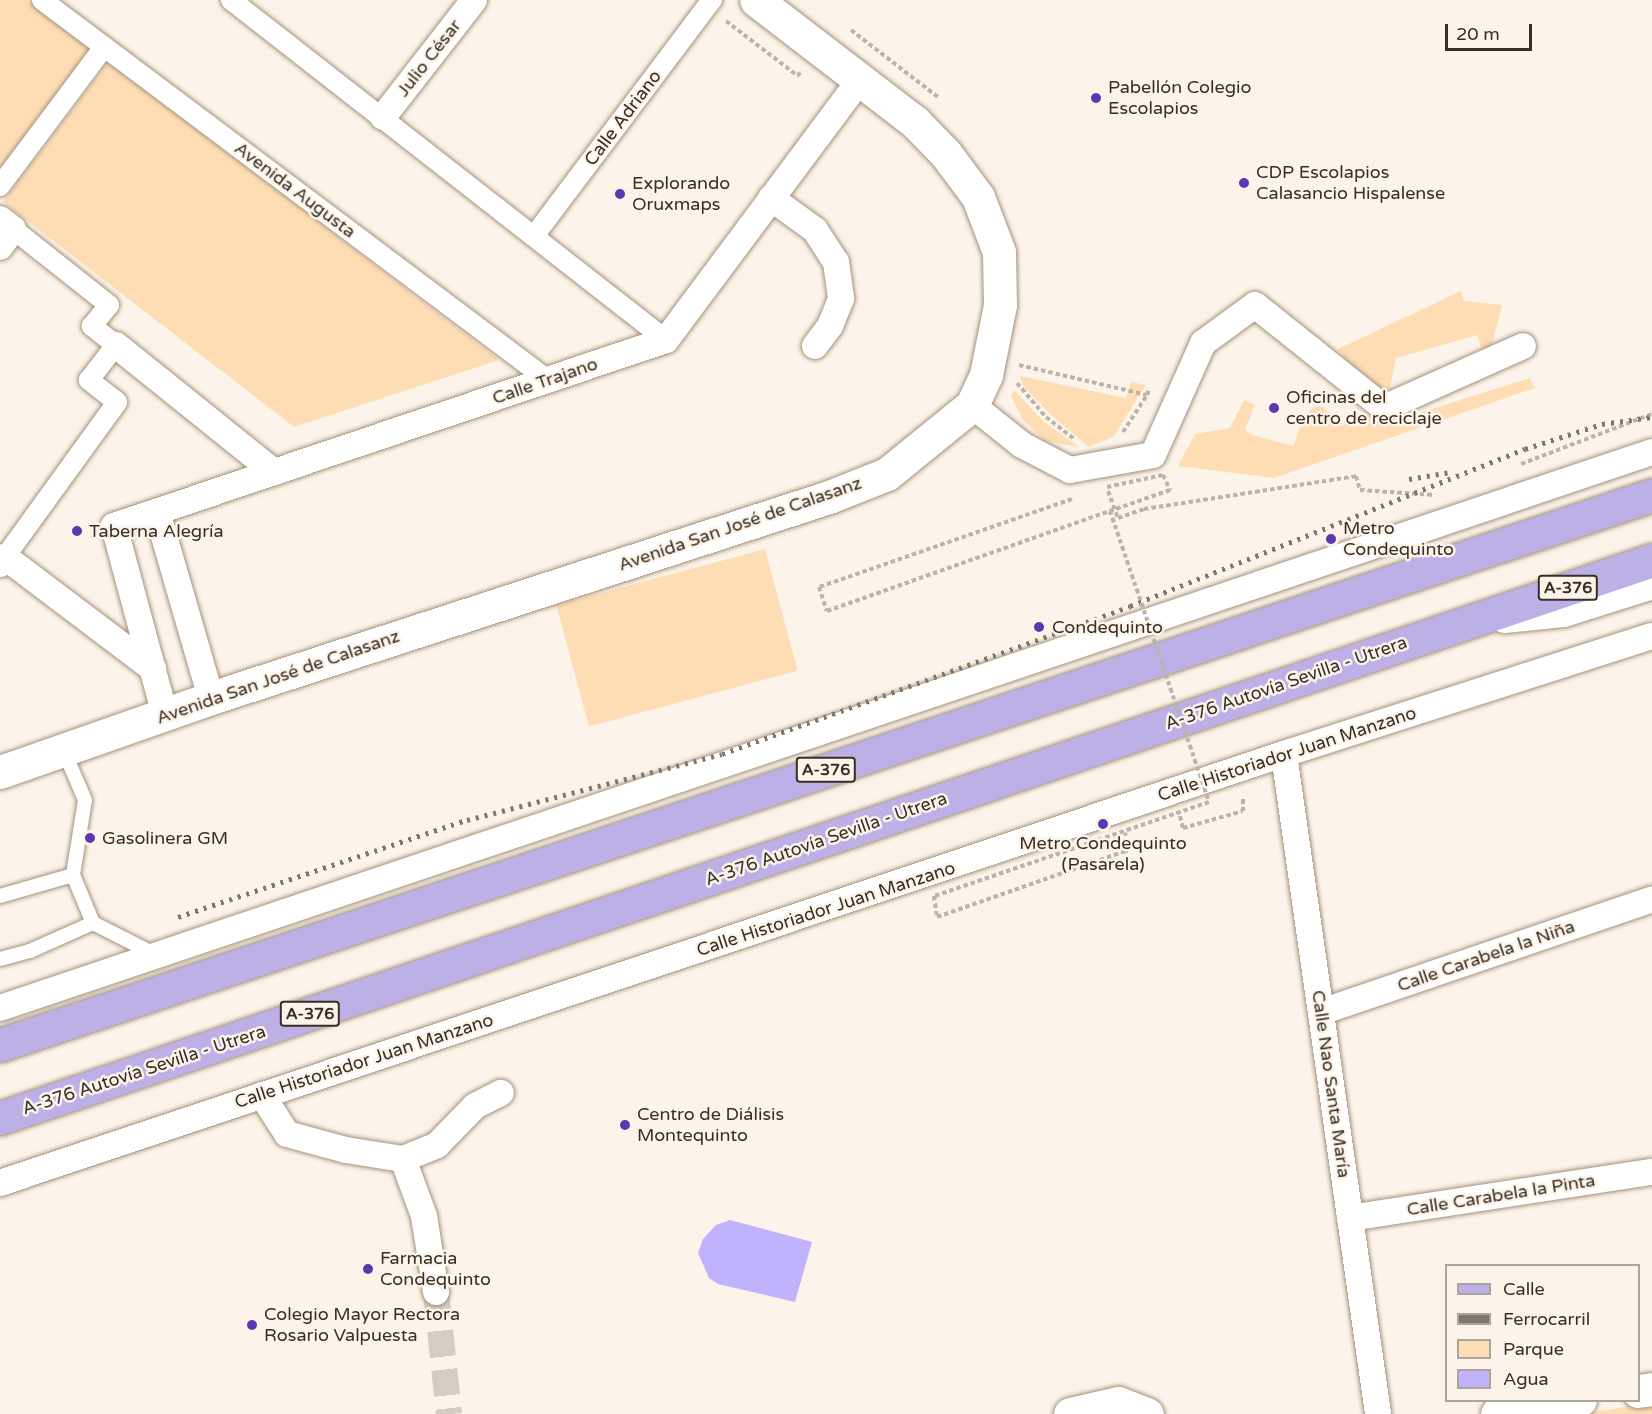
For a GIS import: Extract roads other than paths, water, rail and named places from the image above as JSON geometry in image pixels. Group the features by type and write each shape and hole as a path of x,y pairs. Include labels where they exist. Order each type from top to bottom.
{"main road":[{"name":"A-376","path":"0,1045 1652,495"},
{"name":"A-376 Autovía Sevilla - Utrera","path":"0,1118 1652,560"},
{"path":"0,1142 174,1080 272,1027"}],"street":[{"name":"Avenida Augusta","path":"42,0 548,380"},
{"path":"231,0 252,6 383,117 666,340 861,78"},
{"name":"Julio César","path":"383,117 474,0"},
{"name":"Avenida San José de Calasanz","path":"0,771 64,751 211,698 829,497 887,474 972,405 986,375 1000,305 999,252 978,197 946,154 861,78 756,0"},
{"name":"Calle Adriano","path":"534,236 709,3"},
{"path":"0,186 104,46"},
{"path":"771,198 815,230 836,262 841,299 830,326 815,346"},
{"path":"4,232 109,304 92,326 274,472"},
{"path":"972,405 1022,445 1070,470 1101,477 1153,456 1203,343 1256,305 1384,408 1523,346"},
{"name":"Calle Trajano","path":"153,669 114,526 666,340"},
{"path":"116,345 89,380 117,402 3,561 153,669 165,715"},
{"path":"0,1008 154,954 1652,452"},
{"path":"157,512 211,698"},
{"path":"1484,616 1563,610 1652,582"},
{"name":"Calle Historiador Juan Manzano","path":"0,1183 1284,754 1426,702 1652,636"},
{"name":"Calle Nao Santa María","path":"1284,754 1378,1414"},
{"name":"Calle Carabela la Niña","path":"1321,1012 1652,899"},
{"path":"262,1095 287,1134 346,1150 403,1159 437,1145 474,1106 501,1094"},
{"path":"403,1159 424,1216 436,1292"},
{"name":"Calle Carabela la Pinta","path":"1350,1218 1652,1172"},
{"path":"1497,1414 1574,1402"},
{"path":"1070,1414 1118,1403 1147,1414"}],"lane":[{"path":"64,751 85,800 73,875 93,923 154,954"},
{"path":"0,897 73,875"},
{"path":"0,959 30,951 93,923"}],"water":[{"path":"730,1220 812,1242 795,1302 718,1284 709,1278 698,1253 703,1239 716,1225"}],"tunnel":[{"path":"436,1292 449,1414"}],"railway":[{"path":"178,917 467,820 722,754 1130,606 1525,449 1602,424 1652,417"},
{"path":"1409,479 1450,472"}],"place":[{"name":"Pabellón Colegio Escolapios","path":"1096,98"},
{"name":"CDP Escolapios Calasancio Hispalense","path":"1244,183"},
{"name":"Explorando Oruxmaps","path":"620,194"},
{"name":"Oficinas del centro de reciclaje","path":"1274,408"},
{"name":"Taberna Alegría","path":"77,531"},
{"name":"Metro Condequinto","path":"1331,539"},
{"name":"Condequinto","path":"1039,627"},
{"name":"Metro Condequinto (Pasarela)","path":"1103,824"},
{"name":"Gasolinera GM","path":"90,838"},
{"name":"Centro de Diálisis Montequinto","path":"625,1125"},
{"name":"Farmacia Condequinto","path":"368,1269"},
{"name":"Colegio Mayor Rectora Rosario Valpuesta","path":"252,1325"}]}
